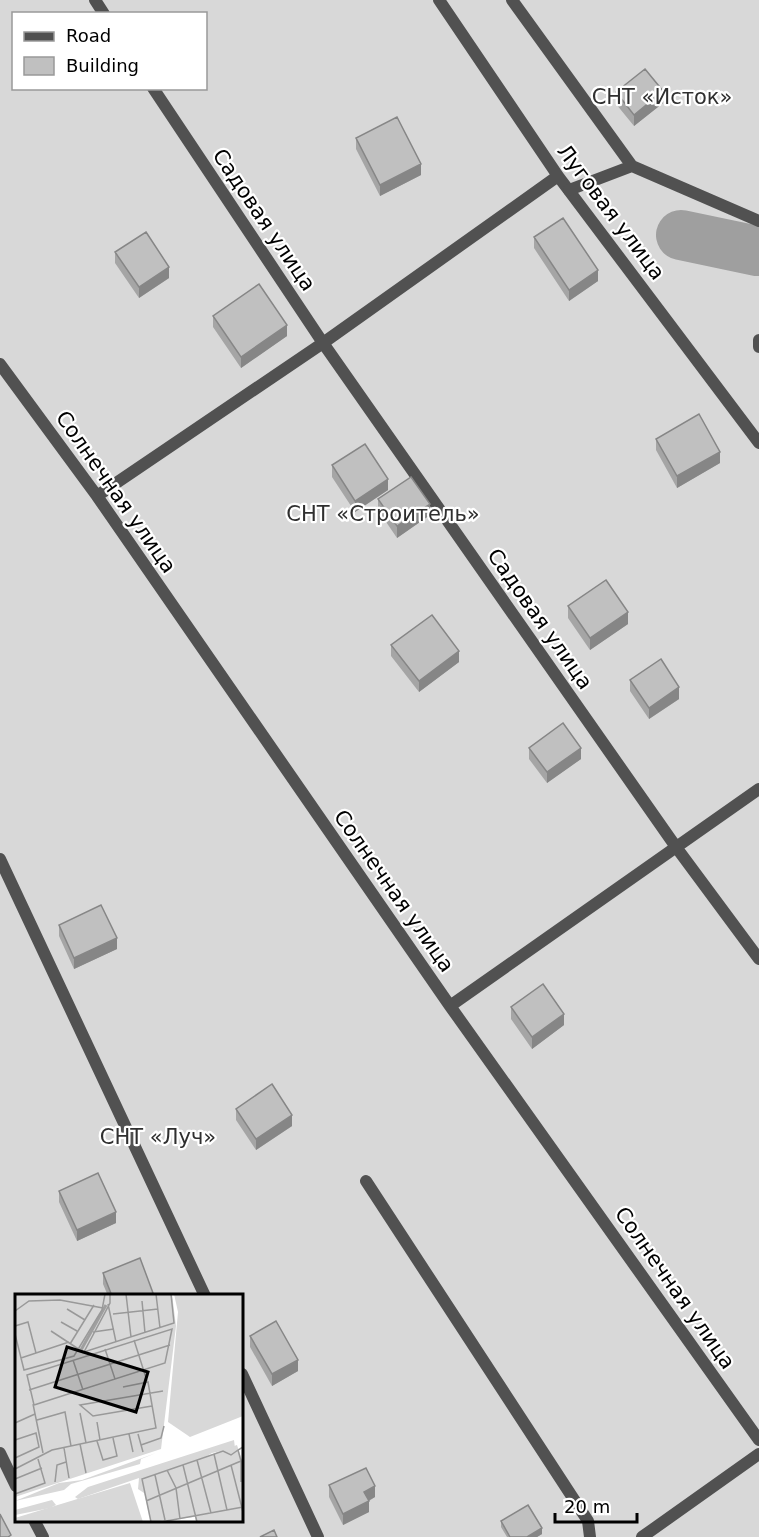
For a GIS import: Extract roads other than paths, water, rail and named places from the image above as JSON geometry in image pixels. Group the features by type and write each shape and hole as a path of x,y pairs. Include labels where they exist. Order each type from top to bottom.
{"street":[{"name":"Луговая улица","path":"439,0 558,176 759,443"},
{"path":"512,0 632,166 759,221"},
{"name":"Садовая улица","path":"154,90 323,343 676,847 759,959"},
{"path":"569,190 632,166"},
{"path":"96,496 323,343 558,176"},
{"path":"759,340 759,346"},
{"name":"Солнечная улица","path":"0,363 96,496 450,1006 759,1440"},
{"path":"450,1006 759,789"},
{"path":"0,859 203,1294"},
{"path":"366,1181 588,1521 590,1537"},
{"path":"243,1376 318,1537"},
{"path":"0,1453 15,1484"},
{"path":"642,1537 759,1454"},
{"path":"35,1522 43,1537"}],"waterway":[{"path":"681,235 757,251"}],"park label":[{"name":"СНТ «Исток»","path":"662,97"},
{"name":"СНТ «Строитель»","path":"383,514"},
{"name":"СНТ «Луч»","path":"158,1137"}]}
